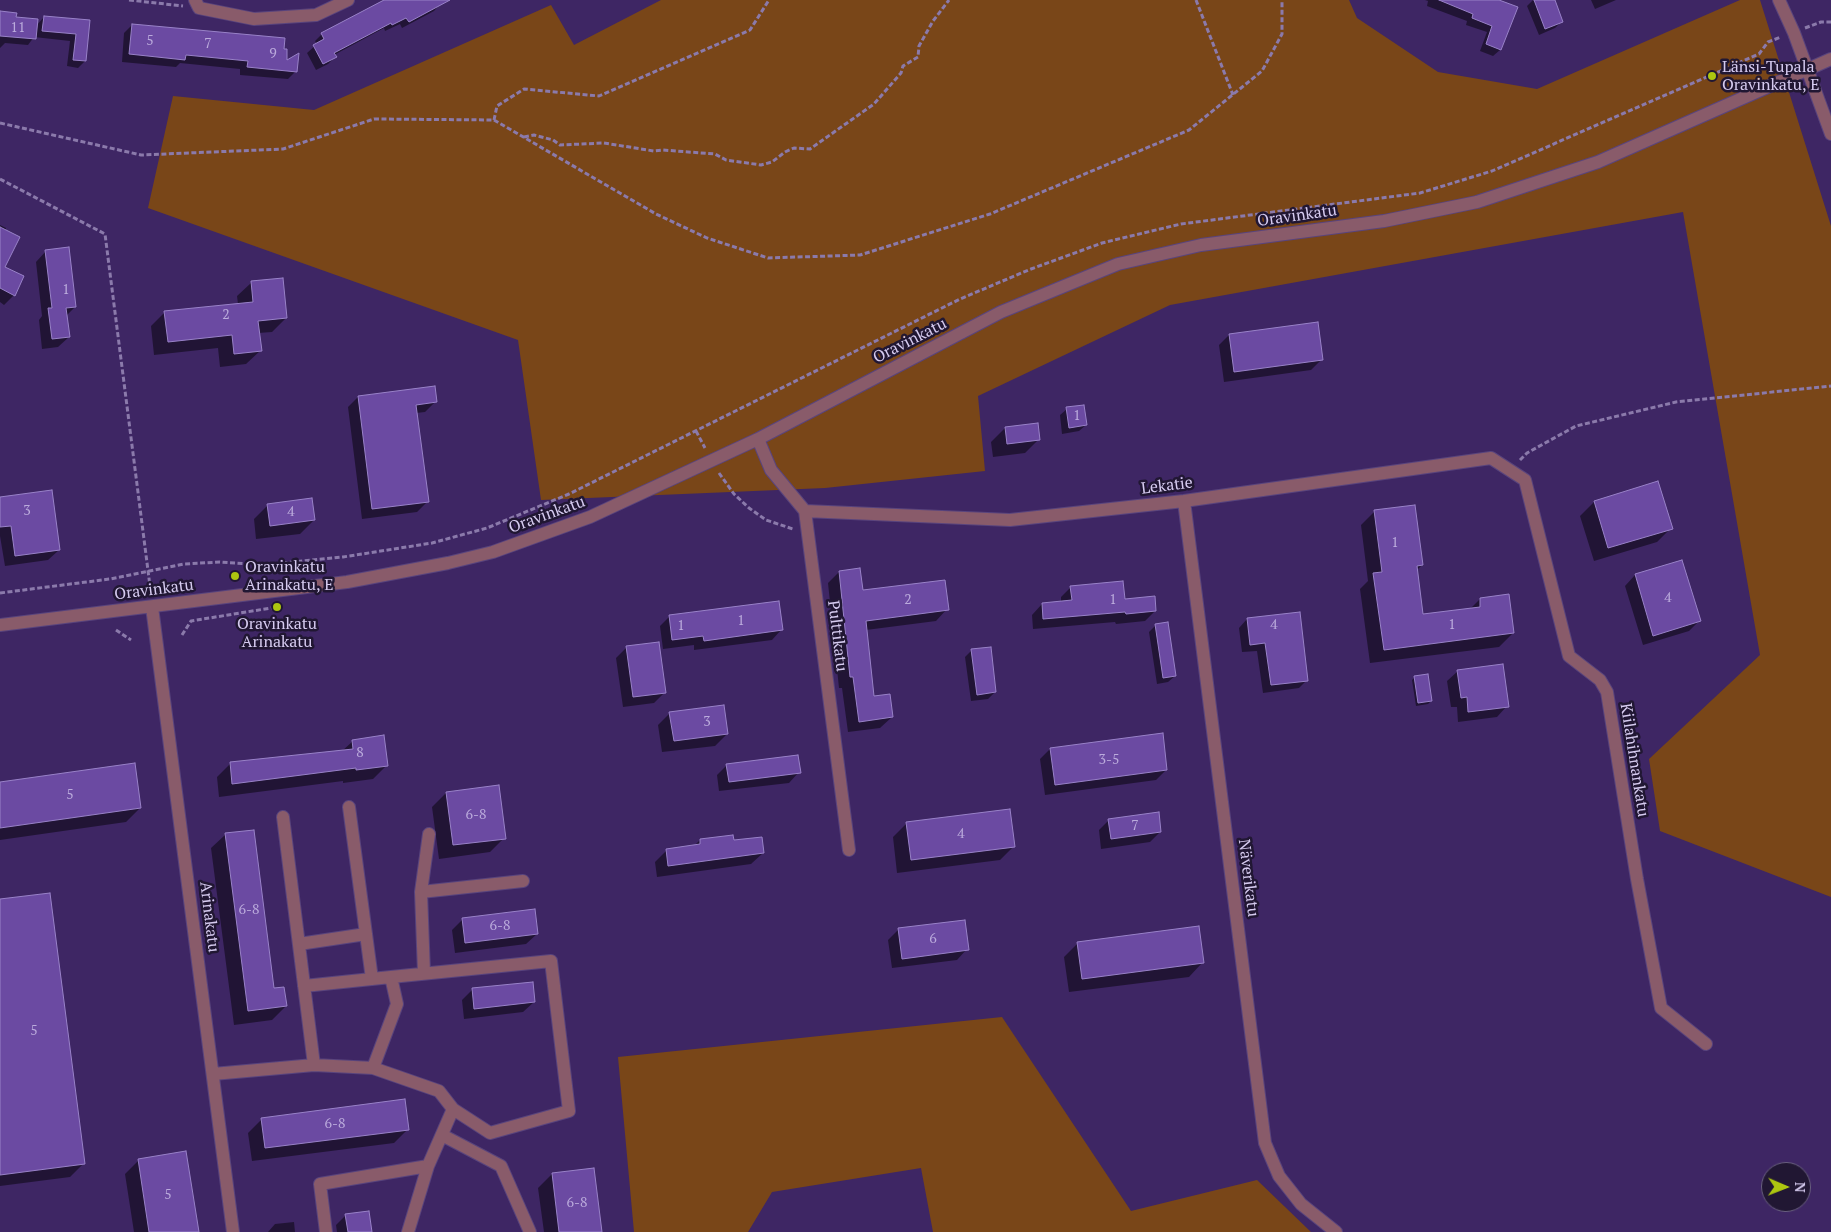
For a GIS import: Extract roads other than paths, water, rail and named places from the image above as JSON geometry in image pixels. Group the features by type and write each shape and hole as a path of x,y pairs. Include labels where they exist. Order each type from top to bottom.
{"street":[{"path":"197,4 254,19 316,15 348,0"},
{"path":"1779,0 1808,70 1831,134"},
{"name":"Oravinkatu","path":"0,625 347,582 448,563 493,552 590,517 758,439 1002,312 1118,264 1201,246 1384,221 1477,202 1598,162 1831,59"},
{"path":"758,439 772,470 805,511"},
{"name":"Lekatie","path":"805,511 1010,520 1184,501 1491,458 1525,480"},
{"name":"Kiilahihnankatu","path":"1525,480 1569,656 1600,680 1607,692 1637,879 1662,1008 1706,1044"},
{"name":"Näverikatu","path":"1184,501 1265,1143 1280,1176 1301,1204 1336,1232"},
{"name":"Pulttikatu","path":"805,511 849,850"},
{"name":"Arinakatu","path":"152,607 233,1232"},
{"path":"349,807 372,979"},
{"path":"283,817 314,1065"},
{"path":"424,973 421,892 429,834"},
{"path":"421,892 523,881"},
{"path":"299,944 366,934"},
{"path":"213,1074 314,1065 373,1068 439,1091 453,1110 490,1133 569,1111 551,961 304,986"},
{"path":"373,1068 397,1004 391,977"},
{"path":"408,1232 428,1166 453,1110"},
{"path":"442,1135 501,1166 530,1232"},
{"path":"326,1232 320,1184 428,1166"}],"place":[{"name":"Länsi-Tupala Oravinkatu, E","path":"1712,76"},
{"name":"Oravinkatu Arinakatu, E","path":"235,576"},
{"name":"Oravinkatu Arinakatu","path":"277,607"}]}
